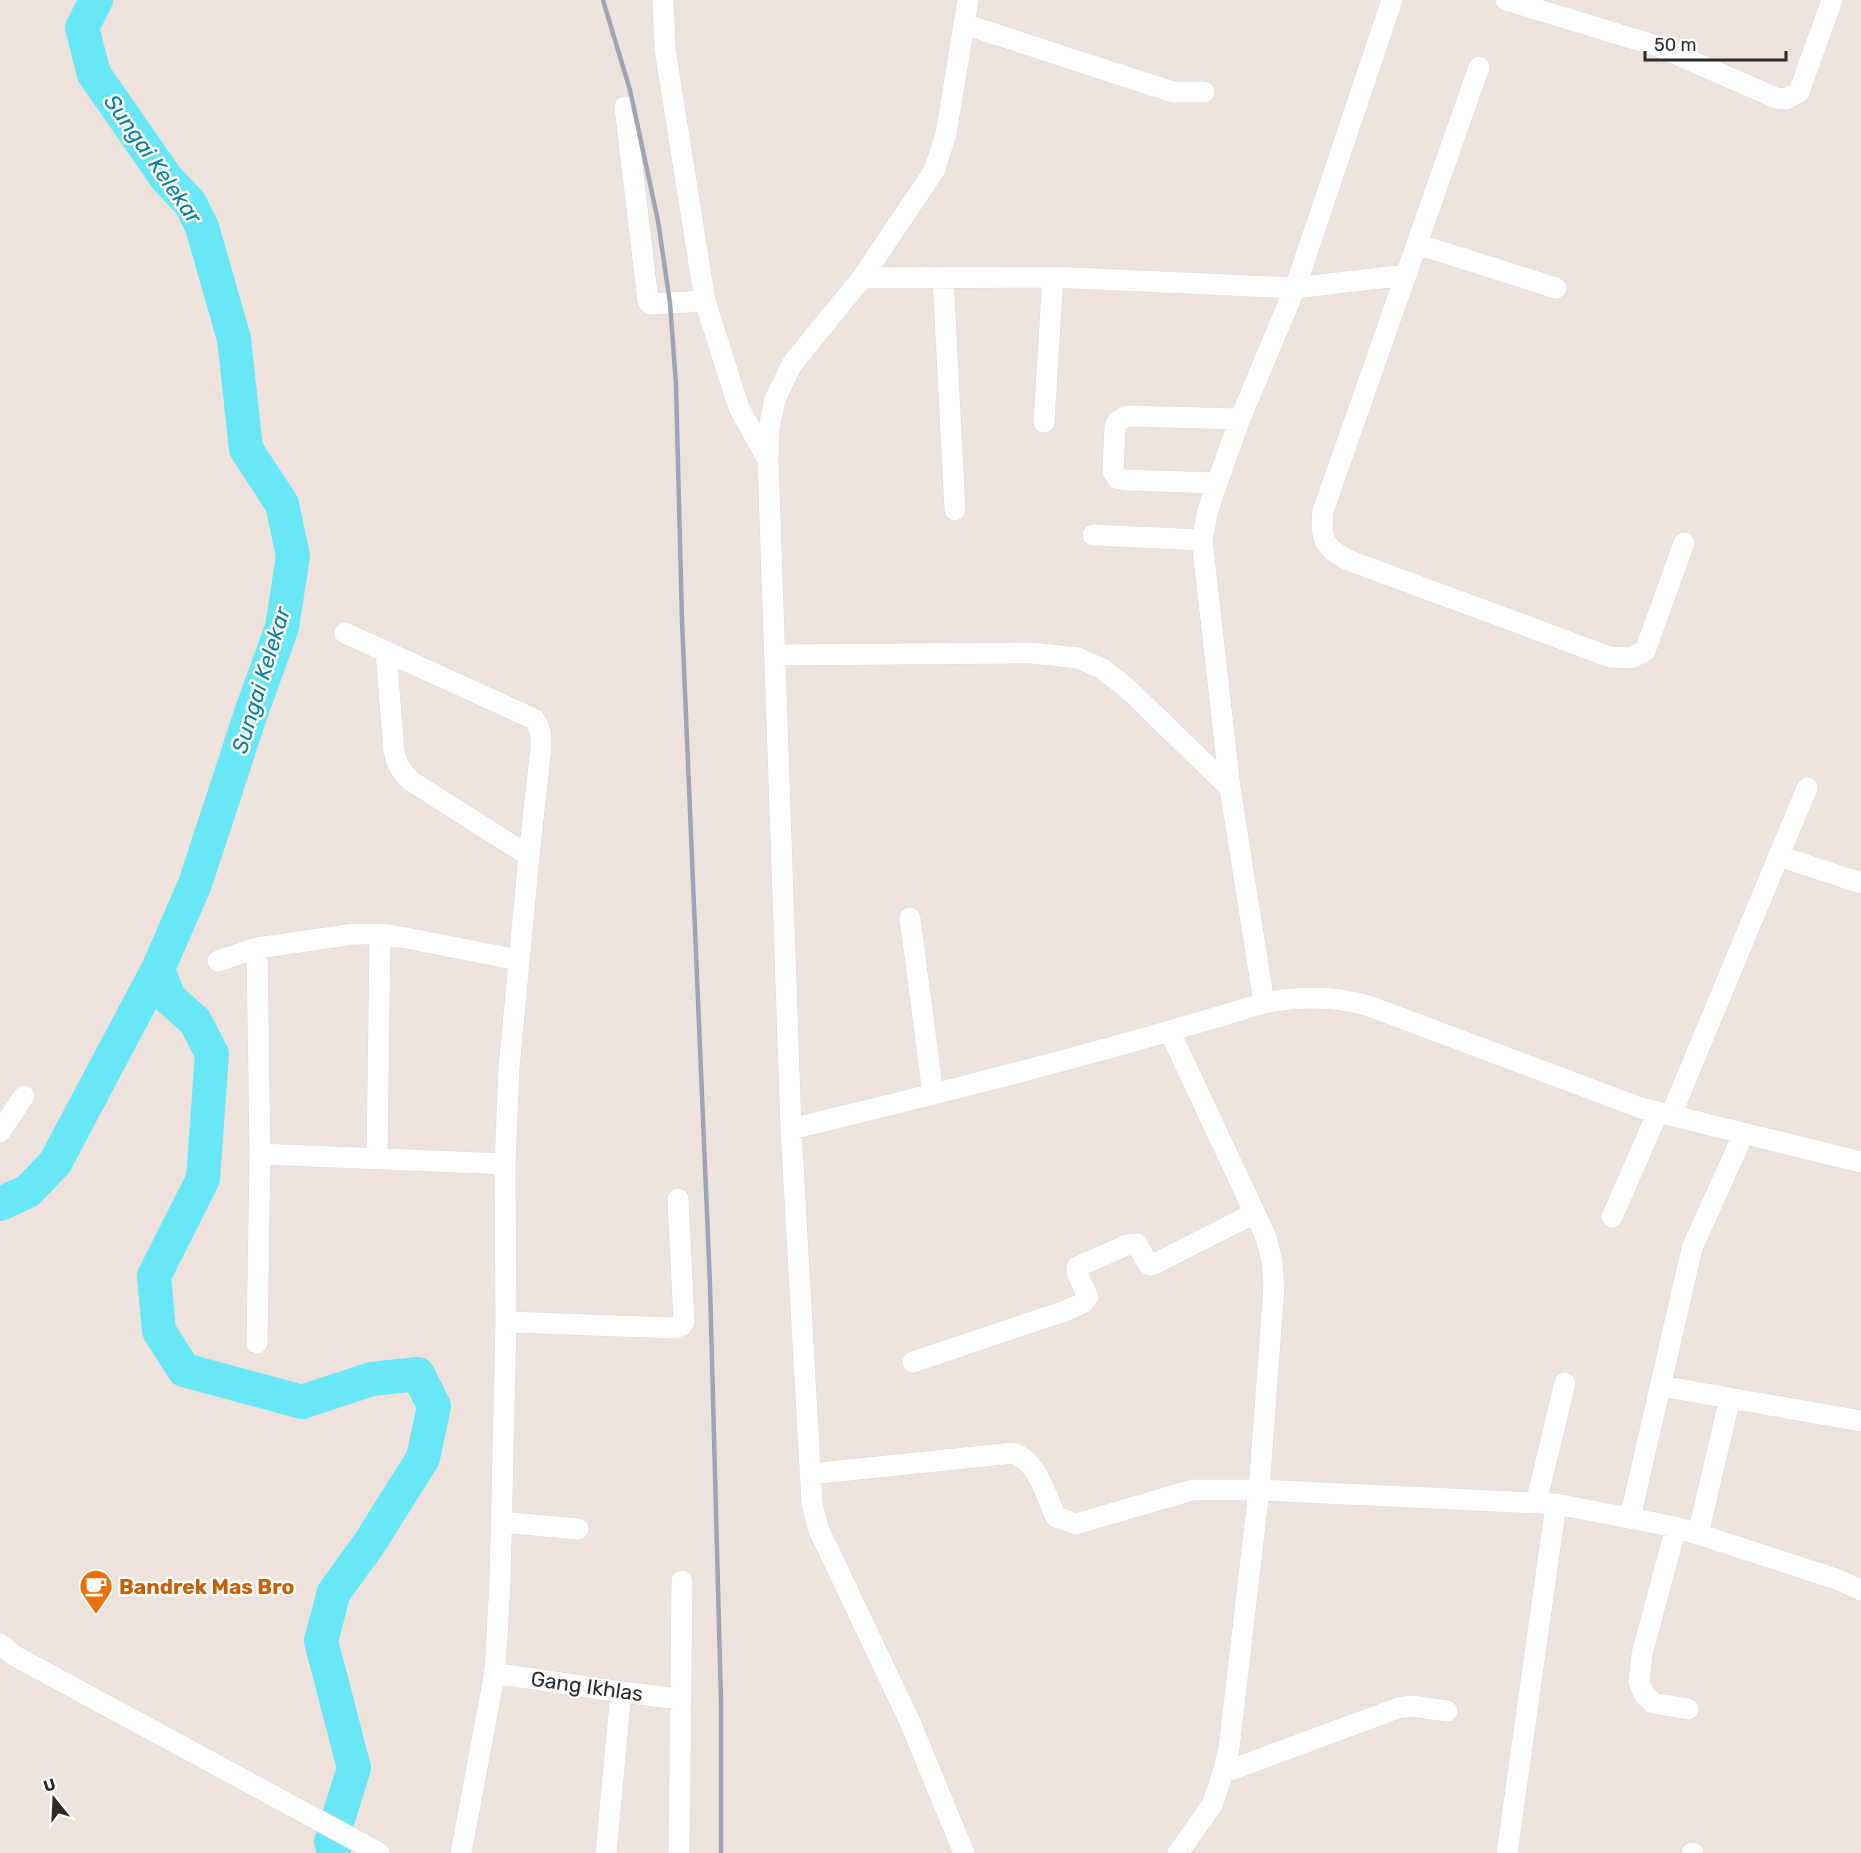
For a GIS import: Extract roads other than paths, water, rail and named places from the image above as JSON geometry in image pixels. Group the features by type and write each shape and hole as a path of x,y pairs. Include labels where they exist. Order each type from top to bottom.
{"street":[{"path":"663,0 665,49 705,302 739,408 768,461"},
{"path":"964,1853 910,1722 818,1528 810,1474 791,1129 768,461 769,428 775,399 792,364 862,278 934,171 946,134 968,0"},
{"path":"1264,1003 1230,788 1202,540 1208,510 1217,483 1240,418 1295,288 1392,0"},
{"path":"1506,0 1657,46 1776,98 1786,99 1799,92 1832,0"},
{"path":"964,24 1173,92 1204,92"},
{"path":"1479,67 1323,511 1324,541 1332,552 1348,560 1610,657 1631,658 1645,651 1684,543"},
{"path":"625,107 648,302 650,304 705,302"},
{"path":"1417,244 1556,288"},
{"path":"862,278 1053,277 1295,288 1406,275"},
{"path":"943,277 955,510"},
{"path":"1044,422 1053,277"},
{"path":"1217,483 1118,478 1113,471 1115,427 1127,416 1240,418"},
{"path":"1093,535 1202,540"},
{"path":"345,633 534,719 539,725 541,747 509,1068 505,1164 506,1322 501,1522 494,1673 461,1853"},
{"path":"387,651 394,751 403,773 411,781 529,856"},
{"path":"775,655 1032,653 1078,658 1103,669 1129,690 1230,788"},
{"path":"1612,1217 1665,1113 1807,788"},
{"path":"1779,856 1861,883"},
{"path":"910,918 933,1094"},
{"path":"218,961 257,948 354,934 380,934 519,960"},
{"path":"377,1159 380,934"},
{"path":"257,948 260,1154 257,1343"},
{"path":"791,1129 1170,1032 1264,1003 1278,1000 1326,998 1359,1003 1641,1107 1861,1162"},
{"path":"1170,1032 1266,1237 1272,1261 1274,1286 1259,1490 1229,1748 1212,1805 1178,1853"},
{"path":"0,1132 24,1096"},
{"path":"1630,1518 1692,1248 1744,1133"},
{"path":"260,1154 505,1164"},
{"path":"506,1322 675,1328 682,1325 684,1322 678,1199"},
{"path":"913,1362 1083,1303 1088,1297 1077,1273 1077,1267 1127,1245 1137,1244 1147,1262 1152,1265 1256,1213"},
{"path":"1507,1853 1546,1504 1566,1383"},
{"path":"1661,1386 1861,1421"},
{"path":"1698,1534 1730,1398"},
{"path":"810,1474 1013,1453 1023,1457 1032,1466 1056,1517 1076,1524 1192,1490 1259,1490 1546,1504 1676,1527 1836,1579 1861,1590"},
{"path":"501,1522 578,1529"},
{"path":"1676,1527 1641,1654 1639,1683 1644,1694 1653,1703 1688,1709"},
{"path":"679,1853 682,1581"},
{"path":"0,1644 15,1656 371,1849"},
{"name":"Gang Ikhlas","path":"494,1673 680,1699"},
{"path":"606,1853 621,1692"},
{"path":"1223,1773 1390,1710 1412,1706 1447,1711"}],"waterway":[{"name":"Sungai Kelekar","path":"0,1204 28,1191 55,1163 158,969 195,884 282,627 293,556 282,504 246,449 234,339 202,227 190,203 167,179 94,74 82,28 96,0"},
{"path":"158,969 169,998 195,1021 212,1054 203,1179 154,1276 159,1331 184,1370 302,1402 372,1379 418,1374 434,1406 423,1458 369,1544 334,1592 321,1641 354,1768 331,1842 334,1853"}],"railway":[{"path":"603,0 630,90 658,221 670,303 676,385 682,621 710,1285 721,1701 721,1853"}],"place":[{"name":"Bandrek Mas Bro","path":"96,1615"}]}
